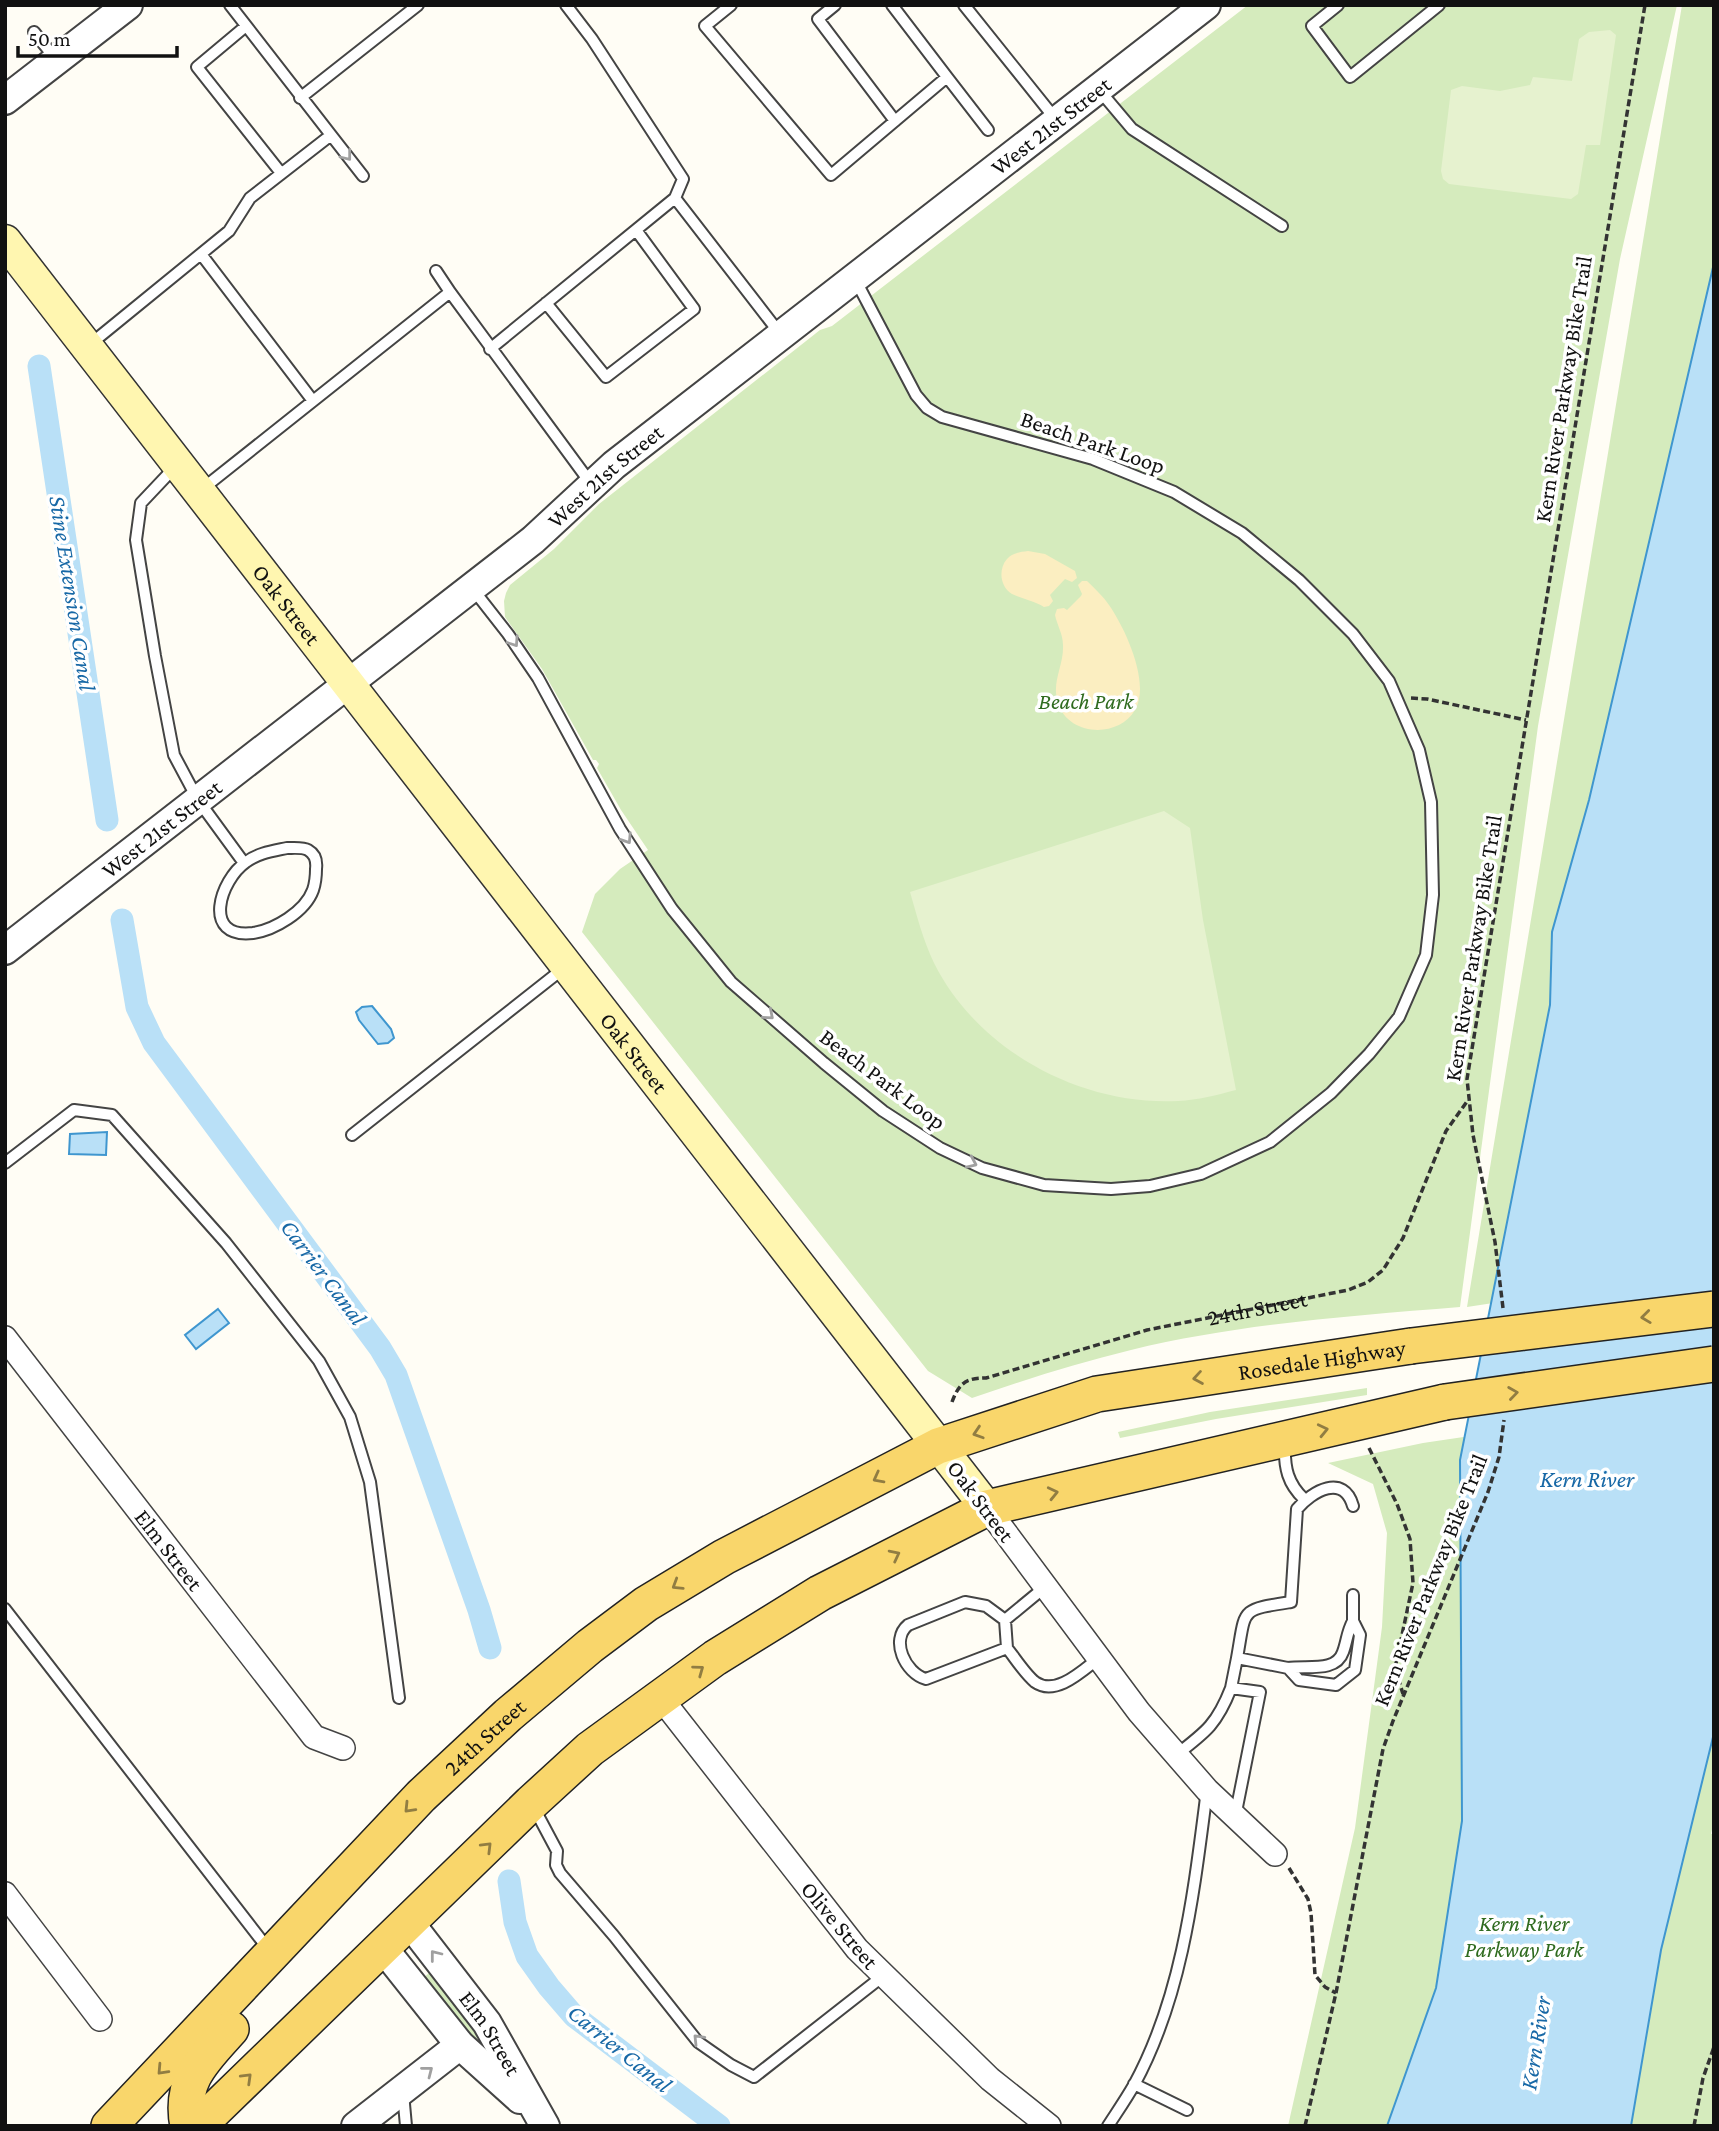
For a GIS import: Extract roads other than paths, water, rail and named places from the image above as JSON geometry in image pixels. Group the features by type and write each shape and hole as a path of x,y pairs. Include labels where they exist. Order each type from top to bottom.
{"main road":[{"name":"Oak Street","path":"5,240 987,1508"},
{"name":"Rosedale Highway","path":"939,1446 1097,1394 1411,1346 1714,1309"},
{"path":"198,2126 531,1802 590,1749 755,1631 820,1592 987,1508 1445,1402 1714,1364"},
{"name":"24th Street","path":"109,2126 421,1796 518,1706 607,1633 646,1604 723,1557 939,1446"},
{"path":"188,2126 184,2106 188,2085 205,2057 246,2013 265,1960"}],"street":[{"path":"5,100 128,5"},
{"name":"West 21st Street","path":"5,950 533,540 614,465 1206,5"},
{"name":"Elm Street","path":"5,1338 14,1368 314,1737 343,1748"},
{"name":"Oak Street","path":"987,1508 1139,1712 1207,1790 1275,1854"},
{"name":"Olive Street","path":"660,1698 858,1949 990,2079 1049,2126"},
{"path":"5,1894 100,2019"},
{"name":"Elm Street","path":"409,1922 487,2022 541,2120"},
{"name":"Elm Street","path":"383,1948 460,2045 541,2120"},
{"path":"356,2126 460,2045"}],"lane":[{"path":"230,5 363,176"},
{"path":"300,98 418,5"},
{"path":"731,5 705,26 831,175 947,77"},
{"path":"835,5 818,19 895,121"},
{"path":"892,5 988,130"},
{"path":"964,5 1057,121"},
{"path":"1338,5 1312,26 1350,77 1439,5"},
{"path":"490,349 675,198 684,179 592,39 567,6"},
{"path":"246,26 197,67 281,173"},
{"path":"34,32 57,60"},
{"path":"1098,89 1132,129 1282,226"},
{"path":"87,347 229,231 250,198 331,135"},
{"path":"675,198 781,335"},
{"path":"546,303 606,377 694,309 636,230"},
{"path":"201,254 313,401"},
{"path":"436,271 490,349 592,485"},
{"name":"Beach Park Loop","path":"472,588 538,678 620,829 672,909 731,982 883,1111 940,1149 982,1168 1044,1185 1111,1188 1150,1186 1201,1174 1270,1142 1331,1093 1399,1017 1426,955 1433,895 1431,802 1419,750 1389,681 1353,634 1300,580 1242,533 1174,492 1093,459 943,417 927,408 912,389 855,278"},
{"path":"200,491 450,292"},
{"path":"178,464 141,503 136,540 174,755 198,800 244,863"},
{"path":"304,848 310,851 317,863 313,892 288,918 269,928 251,933 237,932 227,927 219,917 219,905 226,887 244,863 267,852 304,848"},
{"path":"352,1135 566,966"},
{"path":"5,1163 74,1110 112,1115 226,1242 319,1362 350,1417 370,1482 399,1698"},
{"path":"1285,1439 1285,1466 1289,1479 1304,1499"},
{"path":"1176,1755 1204,1734 1221,1714 1231,1688 1245,1617 1254,1607 1290,1602 1297,1509 1304,1499 1321,1489 1332,1487 1343,1490 1351,1497 1353,1506"},
{"path":"1005,1620 1045,1587"},
{"path":"1288,1668 1299,1680 1336,1685 1355,1670 1360,1635 1353,1621 1353,1595"},
{"path":"1007,1648 977,1654 946,1665 926,1679 916,1676 909,1668 898,1641 901,1631 908,1625 929,1616 961,1610 965,1602 986,1606 1005,1620 1007,1648 1036,1683 1048,1687 1065,1683 1099,1658"},
{"path":"5,1609 265,1960"},
{"path":"929,1616 933,1629"},
{"path":"1237,1658 1288,1668 1331,1666 1340,1659 1346,1633 1353,1621"},
{"path":"1231,1688 1260,1692 1235,1816"},
{"path":"1108,2126 1135,2084 1175,1980 1193,1895 1207,1790"},
{"path":"531,1802 557,1851 556,1865 560,1873 698,2042 754,2077 883,1976"},
{"path":"1135,2084 1187,2110"},
{"path":"403,2090 406,2126"}],"water":[{"name":"Kern River","path":"1714,263 1714,1733 1661,1950 1631,2126 1387,2126 1436,1988 1462,1821 1460,1460 1550,1005 1552,932 1589,800"},
{"path":"372,1006 391,1029 394,1038 388,1043 378,1044 359,1020 356,1012 362,1007"},
{"path":"107,1132 106,1155 69,1154 70,1134"},
{"path":"218,1309 229,1323 196,1349 185,1335"}],"waterway":[{"name":"Stine Extension Canal","path":"39,366 107,820"},
{"name":"Carrier Canal","path":"122,920 137,1007 154,1043 380,1348 396,1375 490,1648"},
{"name":"Carrier Canal","path":"509,1881 515,1922 527,1956 549,1987 574,2016 719,2126"}],"park label":[{"name":"Beach Park","path":"1086,701"},
{"name":"Kern River Parkway Park","path":"1524,1936"}]}
